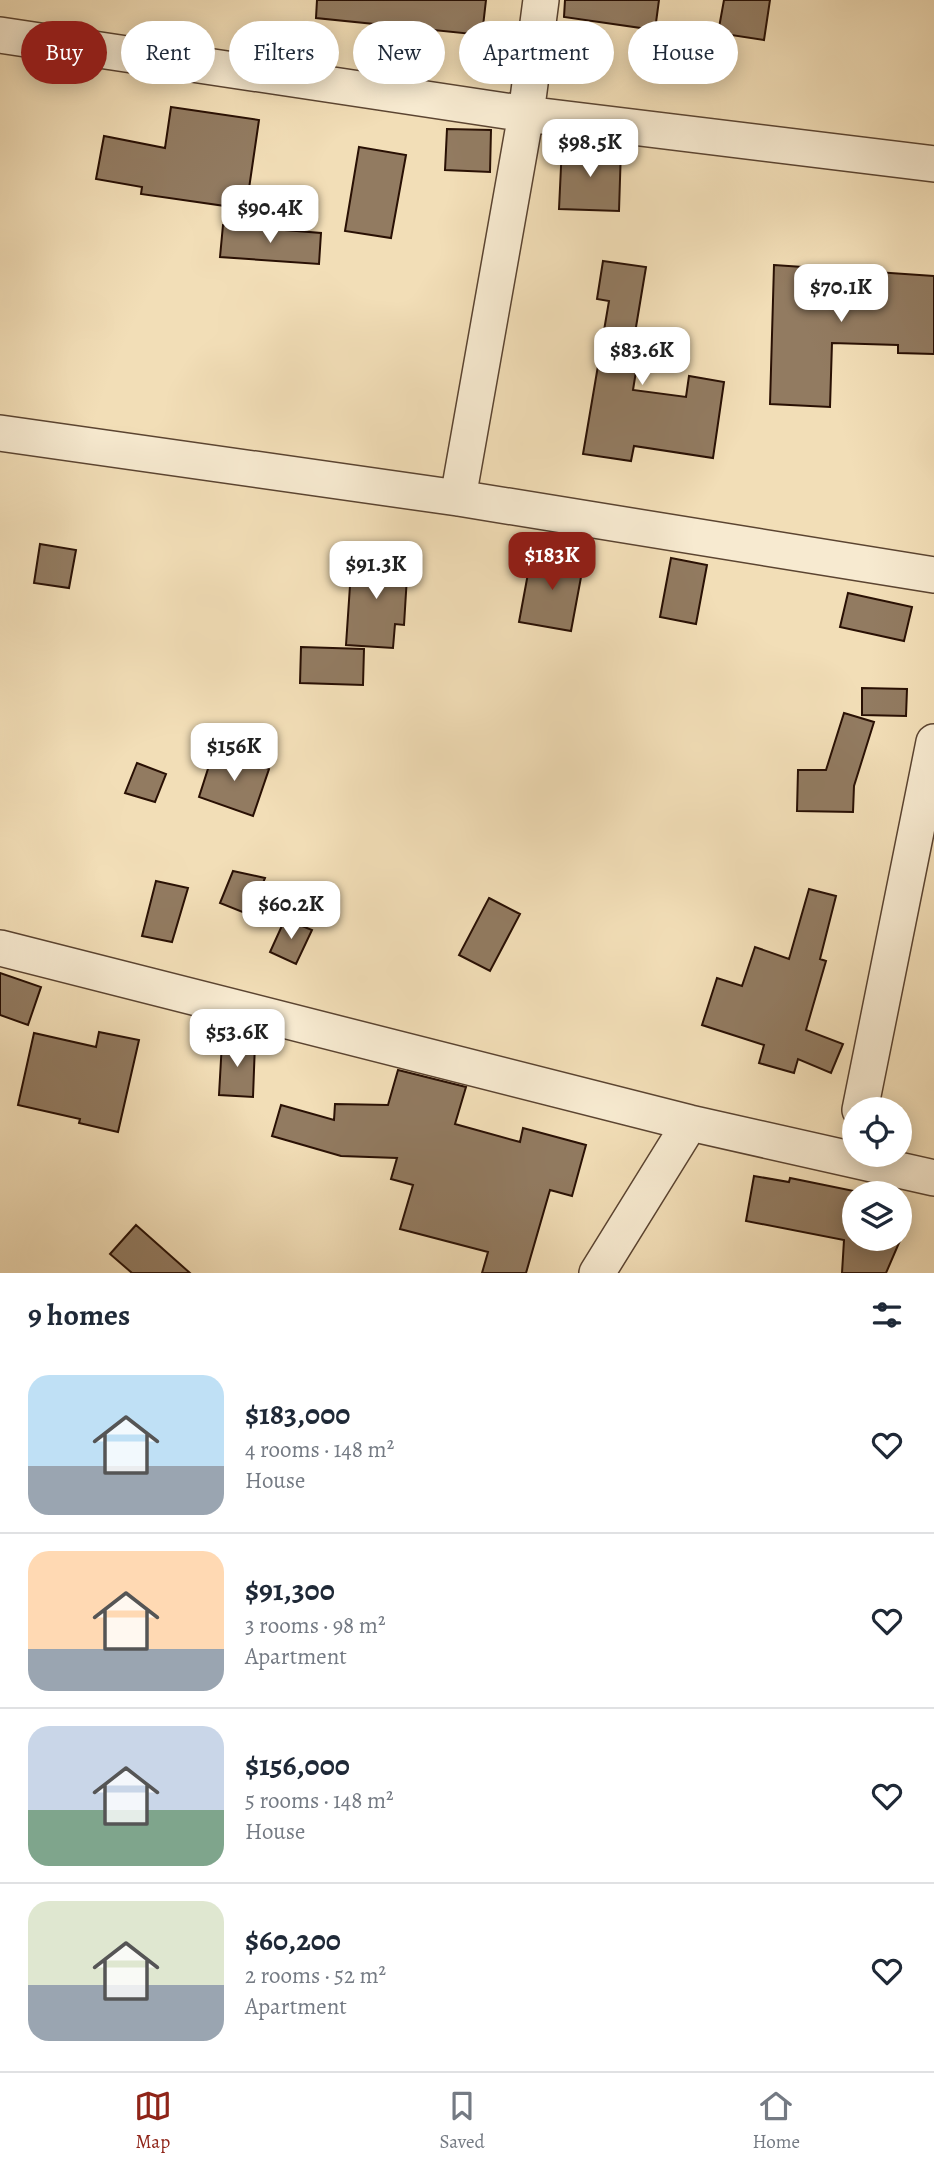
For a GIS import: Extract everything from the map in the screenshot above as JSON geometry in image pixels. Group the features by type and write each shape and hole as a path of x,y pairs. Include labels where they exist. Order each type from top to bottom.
{"street":[{"path":"458,498 526,114 541,0"},
{"path":"0,35 526,114 934,164"},
{"path":"0,433 458,498 934,575"},
{"path":"863,1097 934,742"},
{"path":"0,948 690,1123 842,1148"},
{"path":"597,1273 690,1123"},
{"path":"902,1167 934,1178"}],"building":[{"path":"317,0 486,0 484,21 459,21 459,33 445,31 445,21 353,22 316,18"},
{"path":"565,0 659,0 656,21 628,21 628,26 614,24 614,21 564,17"},
{"path":"724,0 770,0 764,40 738,36 738,21 720,21"},
{"path":"171,107 259,120 246,209 141,194 142,187 96,179 104,136 165,148"},
{"path":"447,129 491,130 490,172 445,170"},
{"path":"562,146 621,148 619,211 559,209"},
{"path":"359,147 406,155 391,238 345,231"},
{"path":"223,225 321,233 319,264 220,257"},
{"path":"603,261 646,267 635,333 642,334 633,390 686,397 689,376 724,382 713,458 634,446 631,461 583,454 609,301 597,299"},
{"path":"774,265 934,276 934,354 898,353 898,345 832,343 830,407 770,404"},
{"path":"40,544 76,550 69,588 34,583"},
{"path":"532,552 584,561 571,631 519,622"},
{"path":"352,556 408,560 404,625 395,624 393,648 346,645"},
{"path":"671,558 707,565 696,624 660,617"},
{"path":"848,593 912,607 904,641 840,627"},
{"path":"301,647 364,649 363,685 300,683"},
{"path":"862,688 907,689 906,716 862,715"},
{"path":"844,713 874,722 854,786 853,812 797,811 798,770 826,770"},
{"path":"214,750 269,769 253,816 199,797"},
{"path":"137,763 166,774 155,802 125,793"},
{"path":"233,871 265,878 250,915 220,903"},
{"path":"156,881 188,888 172,942 142,936"},
{"path":"809,889 836,896 820,959 826,961 806,1030 843,1044 831,1073 798,1059 794,1073 759,1063 764,1045 702,1025 717,978 742,986 755,947 789,959"},
{"path":"489,898 520,914 490,971 459,955"},
{"path":"285,919 312,930 296,964 270,952"},
{"path":"0,973 41,987 28,1025 0,1015"},
{"path":"99,1032 139,1040 118,1132 79,1123 80,1119 18,1105 34,1033 96,1047"},
{"path":"222,1042 255,1043 253,1097 219,1095"},
{"path":"398,1070 466,1087 455,1124 520,1142 523,1128 586,1145 572,1196 550,1190 526,1273 482,1273 488,1252 400,1229 413,1185 391,1179 397,1158 341,1156 272,1136 281,1105 334,1120 335,1104 388,1105"},
{"path":"754,1176 789,1182 790,1178 842,1189 842,1240 746,1221"},
{"path":"136,1225 190,1273 132,1273 110,1254"},
{"path":"843,1251 895,1251 886,1273 842,1273"}]}
